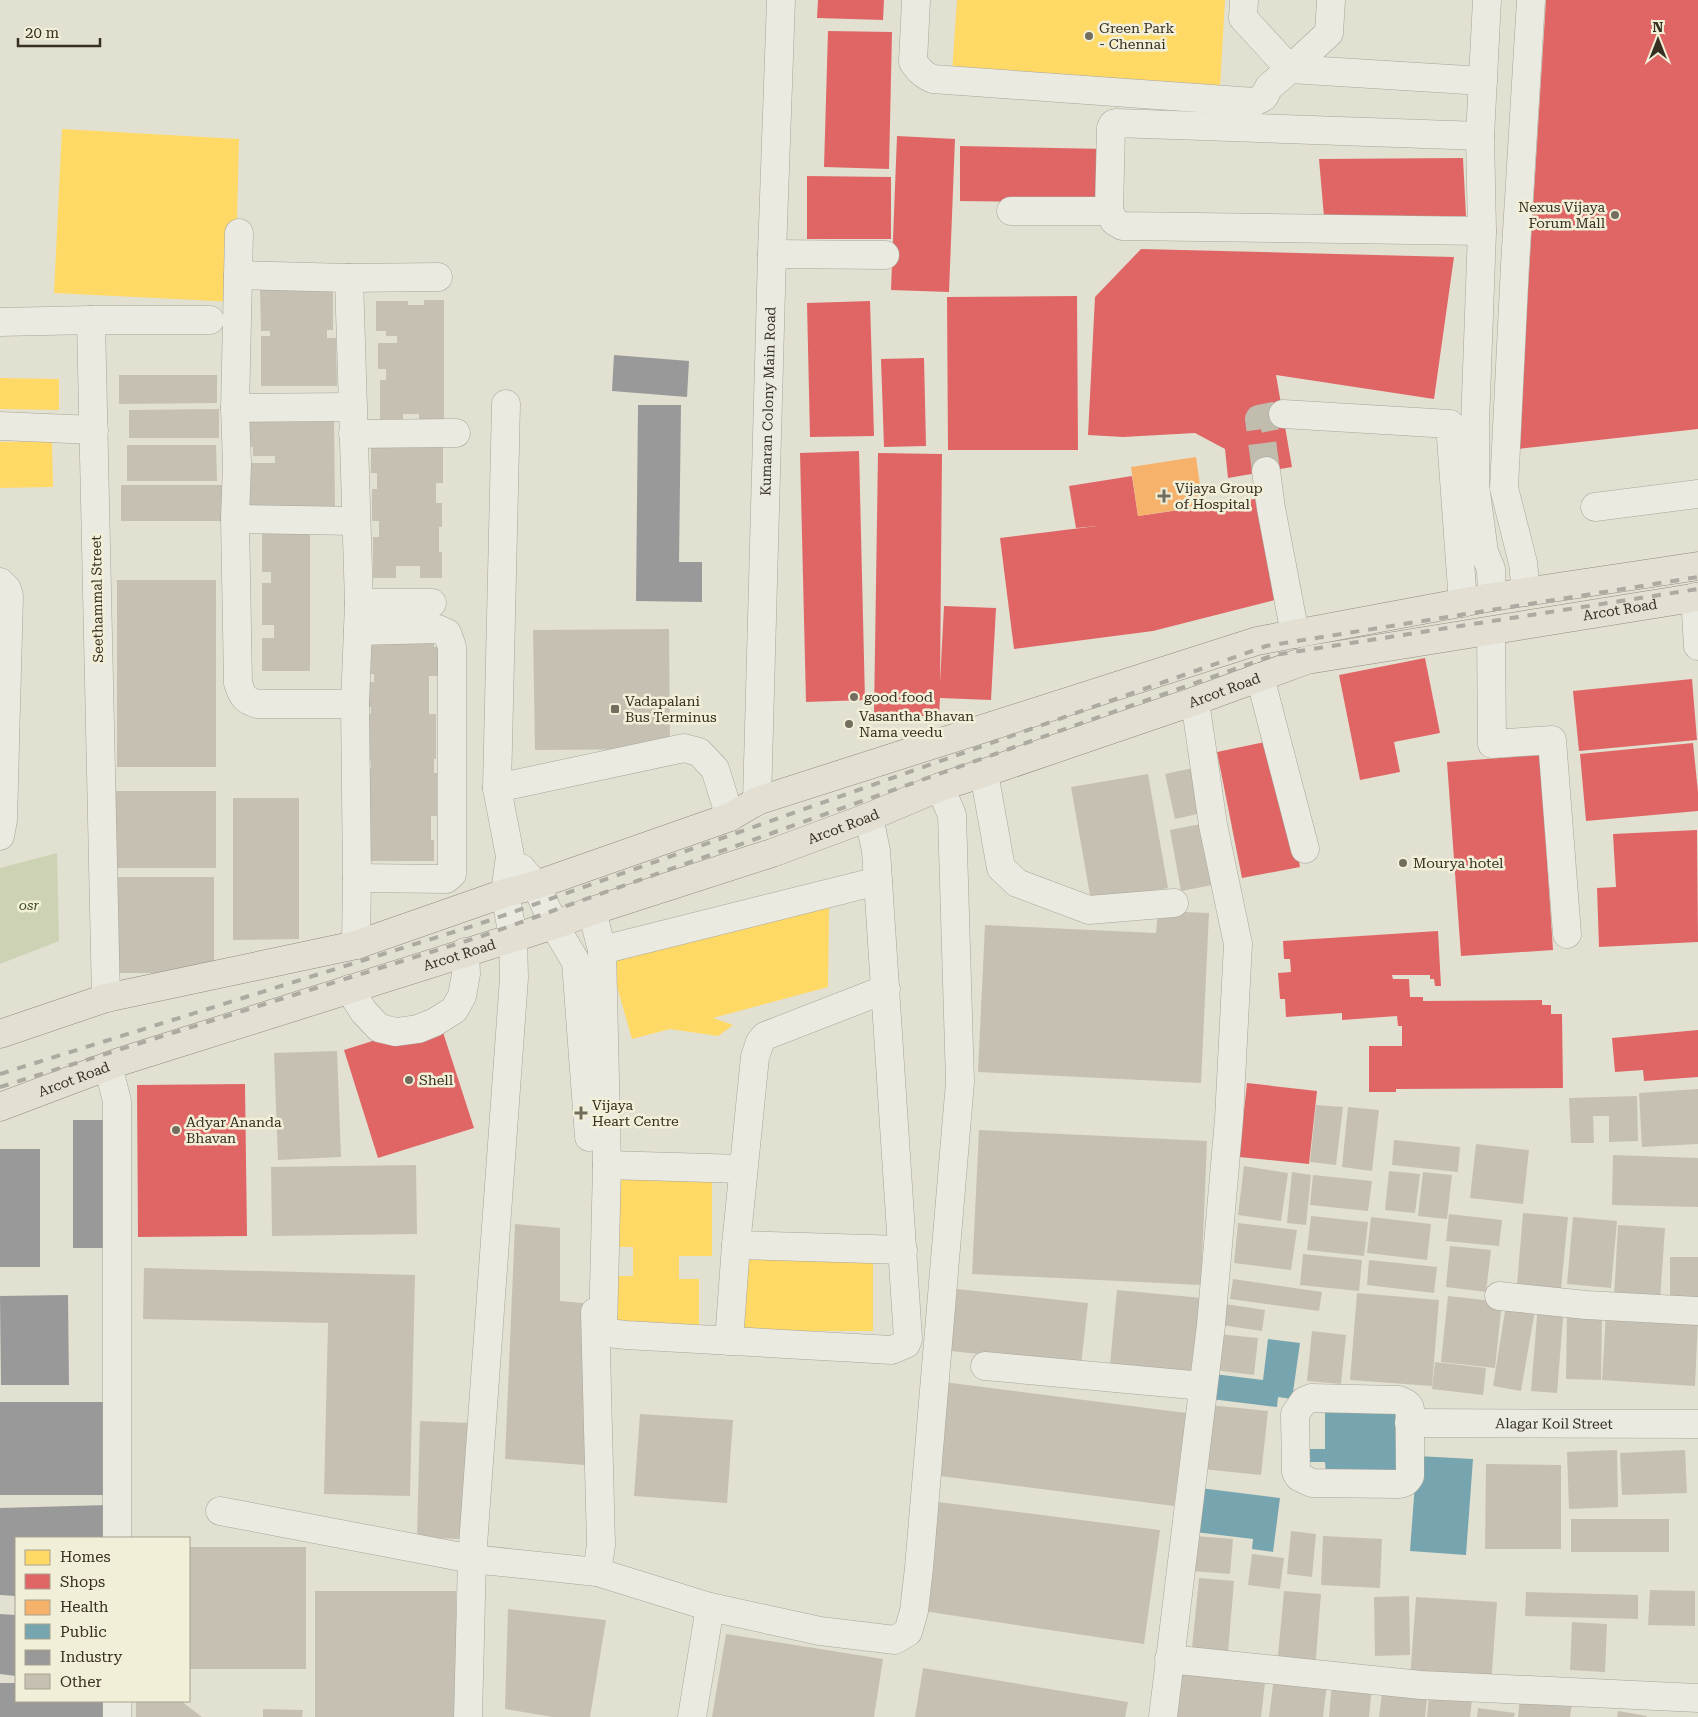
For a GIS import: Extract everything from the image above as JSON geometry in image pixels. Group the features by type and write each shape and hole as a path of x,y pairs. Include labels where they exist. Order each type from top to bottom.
{"main road":[{"path":"0,1034 106,998 356,945 505,893 536,885 730,817 757,801 1257,641 1492,597 1698,566"},
{"name":"Arcot Road","path":"0,1107 108,1066 554,925 772,853 869,817 940,787 1195,701 1306,660 1696,597"}],"street":[{"name":"Kumaran Colony Main Road","path":"757,801 781,0"},
{"path":"916,0 913,62 925,76 933,79 1254,102 1264,97 1269,87 1329,33 1331,0"},
{"path":"1244,0 1243,18 1290,69 1483,82"},
{"path":"1487,0 1480,136 1482,231 1475,425 1475,485 1484,552 1491,569 1492,597"},
{"path":"1526,592 1523,563 1504,488 1531,0"},
{"path":"1480,136 1116,123 1113,124 1112,128 1109,210 1114,220 1122,226 1482,231"},
{"path":"1011,211 1109,210"},
{"path":"239,233 235,408 238,684 241,694 247,701 258,704 355,704"},
{"path":"772,254 885,255"},
{"path":"238,275 349,278 438,277"},
{"path":"349,278 359,603 355,704 356,945"},
{"name":"Seethammal Street","path":"91,320 106,998"},
{"path":"0,322 210,320"},
{"path":"468,1717 472,1559 514,978 513,938 505,893 510,856 497,788 506,404"},
{"path":"235,408 352,407"},
{"path":"1283,414 1450,424 1463,603"},
{"path":"0,426 94,430"},
{"path":"353,434 456,433"},
{"path":"1266,471 1271,508 1295,634"},
{"path":"1595,507 1698,494"},
{"path":"235,520 356,521"},
{"path":"0,582 7,589 10,596 3,820 0,836"},
{"path":"1696,597 1698,646"},
{"path":"359,603 432,603"},
{"path":"357,878 446,879 452,874 452,647 447,634 438,628 358,631"},
{"path":"1490,631 1492,744 1552,740 1567,934"},
{"path":"1260,677 1305,849"},
{"path":"1163,1717 1211,1324 1229,1119 1238,944 1213,825 1195,701"},
{"path":"497,788 684,748 698,752 716,769 730,817"},
{"path":"984,773 1001,868 1017,883 1089,910 1174,903"},
{"path":"220,1511 472,1559 597,1572 710,1607 820,1631 894,1640 908,1632 914,1611 921,1548 960,1082 952,815 940,787"},
{"path":"592,911 602,950 607,1165 603,1330 608,1333 626,1336 892,1350 906,1344 908,1339 876,851 869,817"},
{"path":"510,856 536,885 554,925 576,962 592,1171 601,1545 597,1572"},
{"path":"602,950 878,881"},
{"path":"349,989 364,1012 379,1028 396,1032 418,1029 435,1022 454,1010 462,996 466,974 465,952"},
{"path":"729,1341 752,1076 760,1042 765,1036 886,989"},
{"path":"108,1066 117,1101 117,1537"},
{"path":"607,1165 743,1169"},
{"path":"736,1246 903,1250"},
{"path":"1498,1296 1698,1311"},
{"path":"984,1366 1203,1386"},
{"path":"1311,1398 1399,1400 1410,1408 1409,1423 1410,1476 1403,1484 1312,1483 1299,1477 1296,1472 1295,1414 1304,1401 1311,1398"},
{"name":"Alagar Koil Street","path":"1409,1423 1698,1424"},
{"path":"692,1717 710,1607"},
{"path":"1169,1659 1421,1685 1698,1698"},
{"path":"117,1702 117,1717"},
{"path":"1698,1712 1698,1717"}],"green space":[{"name":"osr","path":"57,853 59,941 0,964 0,868"}],"building: Homes":[{"name":"Green Park - Chennai","path":"957,0 1225,0 1220,88 952,73"},
{"path":"62,129 239,139 235,302 54,293"},
{"path":"0,378 59,379 59,410 0,409"},
{"path":"52,441 53,487 0,488 0,442"},
{"path":"829,907 828,987 713,1018 733,1025 718,1036 670,1029 632,1039 610,962"},
{"path":"614,1173 712,1173 712,1256 679,1256 679,1279 699,1279 699,1327 614,1327 614,1276 633,1276 633,1247 614,1247"},
{"path":"743,1260 873,1260 873,1331 743,1331"}],"building: Shops":[{"path":"818,0 884,0 883,20 817,18"},
{"name":"Nexus Vijaya Forum Mall","path":"1546,0 1698,0 1698,429 1518,449"},
{"path":"828,31 892,32 889,169 824,167"},
{"path":"897,136 955,139 949,292 891,290"},
{"path":"960,146 1108,149 1107,203 960,201"},
{"path":"1463,158 1466,216 1324,217 1319,159"},
{"path":"807,176 891,177 891,239 807,239"},
{"path":"1141,249 1454,257 1434,399 1276,375 1292,467 1228,478 1225,449 1195,433 1123,437 1088,435 1095,297"},
{"path":"1077,296 1078,450 948,450 947,297"},
{"path":"870,301 874,436 810,437 807,303"},
{"path":"924,358 926,446 884,447 881,359"},
{"path":"859,451 865,700 806,702 800,453"},
{"path":"878,453 942,454 940,683 944,606 996,608 991,700 940,698 939,716 874,716"},
{"path":"1132,476 1138,516 1255,499 1279,599 1153,631 1014,649 1000,538 1097,526 1076,528 1069,486"},
{"path":"1425,658 1440,733 1394,742 1400,772 1360,780 1339,675"},
{"path":"1692,679 1697,740 1579,751 1573,691"},
{"path":"1275,740 1300,867 1242,878 1217,752"},
{"path":"1693,743 1698,811 1586,821 1580,754"},
{"path":"1540,755 1553,950 1461,956 1447,762"},
{"path":"1697,830 1698,942 1599,947 1597,888 1616,887 1613,834"},
{"path":"1438,931 1441,986 1435,986 1434,979 1430,979 1430,975 1392,975 1393,979 1409,979 1410,997 1423,997 1423,1001 1542,1000 1542,1005 1551,1005 1551,1014 1562,1014 1563,1088 1396,1089 1396,1092 1369,1092 1369,1046 1402,1046 1402,1026 1398,1026 1397,1016 1342,1020 1342,1013 1286,1017 1285,999 1280,999 1278,973 1291,972 1290,959 1284,959 1283,941"},
{"path":"439,1020 474,1128 378,1158 344,1050"},
{"path":"1698,1030 1698,1077 1644,1081 1643,1070 1615,1072 1612,1038"},
{"path":"1247,1083 1317,1091 1309,1164 1239,1157"},
{"path":"245,1084 247,1236 138,1237 137,1085"}],"building: Health":[{"path":"1196,457 1203,506 1138,516 1131,467"}],"building: Public":[{"path":"1268,1339 1300,1343 1292,1399 1278,1397 1277,1407 1211,1399 1214,1374 1263,1380"},
{"path":"1395,1409 1396,1474 1326,1475 1325,1462 1303,1462 1303,1449 1325,1449 1325,1410"},
{"path":"1417,1456 1473,1459 1466,1555 1410,1551"},
{"path":"1200,1488 1280,1498 1273,1552 1252,1549 1253,1539 1195,1532"}],"building: Industry":[{"path":"614,355 689,361 687,397 612,391"},
{"path":"638,405 681,405 679,562 702,562 702,602 636,601"},
{"path":"73,1120 115,1120 115,1248 73,1248"},
{"path":"0,1149 40,1149 40,1267 0,1267"},
{"path":"68,1295 69,1385 1,1385 0,1296"},
{"path":"0,1402 108,1402 108,1495 0,1495"},
{"path":"108,1505 108,1537 15,1537 15,1596 0,1595 0,1508"},
{"path":"0,1614 15,1615 15,1676 0,1674"},
{"path":"0,1683 15,1683 15,1702 103,1702 103,1717 0,1717"}],"building: Other":[{"path":"260,289 333,289 333,330 327,330 327,338 336,338 337,386 261,386 261,336 270,336 270,331 261,331"},
{"path":"424,300 444,300 444,420 419,420 419,414 403,414 403,421 380,421 380,380 386,380 386,369 378,369 378,343 397,343 397,336 386,336 386,331 376,331 376,301 408,301 408,305 424,305"},
{"path":"119,375 217,375 217,403 119,404"},
{"path":"219,409 219,438 129,438 129,410"},
{"path":"248,418 334,418 335,509 250,509 250,463 275,463 275,456 253,456 253,447 248,447"},
{"path":"443,444 443,483 436,483 436,503 442,503 442,527 439,527 439,552 442,552 442,578 420,578 420,566 396,566 396,578 373,578 373,537 379,537 379,521 372,521 372,489 377,489 377,473 371,473 371,445"},
{"path":"127,445 216,445 217,481 127,481"},
{"path":"121,485 229,485 229,521 121,521"},
{"path":"262,534 310,534 310,671 262,671 262,638 274,638 274,625 262,625 262,583 271,583 271,572 262,572"},
{"path":"117,580 216,580 216,767 117,767"},
{"path":"669,629 670,749 535,750 533,630"},
{"path":"368,638 434,638 434,647 438,647 438,676 429,676 429,714 436,714 436,759 434,759 434,773 437,773 437,816 431,816 431,840 434,840 434,861 369,861 368,768 371,768 371,761 368,761 368,714 371,714 371,707 368,707 368,682 374,682 374,674 368,674"},
{"path":"1193,768 1202,813 1175,819 1165,774"},
{"path":"1148,774 1168,888 1091,901 1071,787"},
{"path":"112,791 216,791 216,868 112,868"},
{"path":"233,798 299,798 299,939 233,940"},
{"path":"1201,824 1213,885 1181,891 1170,830"},
{"path":"115,877 214,877 214,973 116,973"},
{"path":"1158,911 1209,913 1201,1083 978,1072 985,925 1156,933"},
{"path":"337,1051 341,1157 278,1160 274,1053"},
{"path":"1698,1089 1698,1144 1642,1147 1639,1093"},
{"path":"1637,1096 1638,1141 1609,1142 1609,1116 1593,1116 1594,1143 1571,1143 1569,1098"},
{"path":"1316,1105 1343,1107 1336,1165 1310,1162"},
{"path":"1348,1107 1379,1110 1372,1171 1342,1167"},
{"path":"979,1130 1207,1141 1201,1285 972,1274"},
{"path":"1394,1140 1460,1147 1458,1172 1392,1165"},
{"path":"1476,1144 1529,1150 1523,1204 1470,1198"},
{"path":"1613,1155 1698,1158 1698,1207 1612,1205"},
{"path":"416,1165 417,1234 272,1236 271,1167"},
{"path":"1244,1166 1288,1173 1281,1221 1238,1215"},
{"path":"1389,1171 1420,1174 1415,1213 1385,1210"},
{"path":"1292,1172 1311,1175 1306,1225 1287,1223"},
{"path":"1423,1172 1452,1175 1447,1219 1418,1216"},
{"path":"1313,1175 1372,1181 1368,1211 1310,1205"},
{"path":"1523,1213 1568,1217 1561,1289 1517,1285"},
{"path":"1449,1214 1502,1220 1499,1246 1446,1241"},
{"path":"1311,1216 1368,1222 1364,1256 1307,1250"},
{"path":"1371,1217 1431,1224 1427,1260 1367,1253"},
{"path":"1573,1217 1617,1221 1611,1288 1567,1284"},
{"path":"1238,1223 1297,1230 1291,1270 1234,1263"},
{"path":"515,1224 560,1228 560,1301 593,1304 598,1466 505,1459"},
{"path":"1618,1225 1665,1228 1660,1300 1614,1297"},
{"path":"1450,1246 1491,1250 1486,1292 1446,1287"},
{"path":"1303,1254 1362,1260 1359,1291 1300,1285"},
{"path":"1670,1257 1698,1257 1698,1298 1670,1298"},
{"path":"1369,1260 1437,1267 1434,1293 1367,1285"},
{"path":"144,1268 415,1275 410,1496 324,1494 328,1323 143,1319"},
{"path":"1233,1279 1322,1292 1319,1311 1230,1299"},
{"path":"957,1289 1088,1303 1081,1365 951,1351"},
{"path":"1117,1290 1202,1298 1195,1372 1110,1364"},
{"path":"1357,1293 1439,1300 1432,1386 1350,1380"},
{"path":"1448,1296 1502,1302 1495,1368 1441,1362"},
{"path":"1225,1304 1265,1310 1262,1331 1221,1325"},
{"path":"1538,1304 1564,1306 1557,1393 1531,1391"},
{"path":"1506,1305 1535,1310 1521,1391 1493,1386"},
{"path":"1567,1311 1602,1312 1601,1380 1566,1379"},
{"path":"1606,1313 1698,1319 1695,1386 1602,1380"},
{"path":"1312,1331 1346,1335 1341,1384 1307,1381"},
{"path":"1218,1334 1258,1338 1254,1375 1214,1370"},
{"path":"1435,1362 1486,1368 1483,1395 1432,1389"},
{"path":"944,1382 1186,1413 1174,1506 932,1475"},
{"path":"1209,1405 1268,1411 1261,1475 1202,1469"},
{"path":"640,1414 733,1420 727,1503 634,1496"},
{"path":"420,1421 471,1423 465,1539 417,1538"},
{"path":"1617,1450 1618,1507 1569,1509 1567,1452"},
{"path":"1685,1450 1687,1493 1622,1495 1620,1453"},
{"path":"1486,1464 1561,1465 1561,1549 1485,1549"},
{"path":"938,1502 1160,1530 1144,1644 923,1611"},
{"path":"1571,1519 1669,1519 1669,1552 1571,1552"},
{"path":"1291,1531 1316,1534 1312,1577 1287,1574"},
{"path":"1196,1536 1233,1539 1230,1574 1193,1571"},
{"path":"1323,1536 1382,1539 1380,1588 1321,1585"},
{"path":"190,1547 306,1547 306,1669 190,1669"},
{"path":"1252,1554 1284,1558 1280,1589 1248,1585"},
{"path":"1199,1578 1234,1581 1228,1652 1192,1648"},
{"path":"1650,1590 1695,1591 1695,1626 1648,1625"},
{"path":"315,1591 456,1591 456,1717 315,1717"},
{"path":"1284,1591 1321,1594 1315,1670 1277,1666"},
{"path":"1526,1592 1638,1595 1638,1619 1525,1616"},
{"path":"1409,1596 1410,1655 1375,1656 1374,1597"},
{"path":"1416,1597 1497,1602 1491,1685 1410,1679"},
{"path":"508,1609 606,1620 590,1717 553,1717 505,1709"},
{"path":"1572,1622 1607,1624 1605,1672 1570,1670"},
{"path":"726,1634 883,1659 874,1717 712,1717"},
{"path":"1181,1665 1266,1674 1261,1717 1175,1717"},
{"path":"923,1668 1128,1702 1125,1717 915,1717"},
{"path":"1274,1677 1327,1683 1323,1717 1269,1717"},
{"path":"1332,1683 1372,1687 1369,1717 1329,1717"},
{"path":"1383,1685 1428,1690 1425,1717 1379,1717"},
{"path":"1429,1695 1472,1699 1470,1717 1427,1717"},
{"path":"1520,1698 1572,1702 1570,1717 1518,1717"},
{"path":"136,1702 182,1702 202,1717 136,1717"},
{"path":"1478,1708 1515,1713 1514,1717 1477,1717"},
{"path":"263,1709 303,1710 302,1717 263,1717"},
{"path":"1618,1711 1647,1716 1647,1717 1617,1717"}],"tunnel":[{"path":"1266,471 1259,419 1283,414"}],"railway":[{"path":"0,1074 476,925 1266,646 1698,577"},
{"path":"0,1087 479,937 1274,655 1698,589"}],"place":[{"name":"Green Park - Chennai","path":"1089,36"},
{"name":"Nexus Vijaya Forum Mall","path":"1615,215"},
{"name":"Vijaya Group of Hospital","path":"1164,496"},
{"name":"good food","path":"854,697"},
{"name":"Vadapalani Bus Terminus","path":"615,709"},
{"name":"Vasantha Bhavan Nama veedu","path":"849,724"},
{"name":"Mourya hotel","path":"1403,863"},
{"name":"Shell","path":"409,1080"},
{"name":"Vijaya Heart Centre","path":"581,1113"},
{"name":"Adyar Ananda Bhavan","path":"176,1130"}]}
